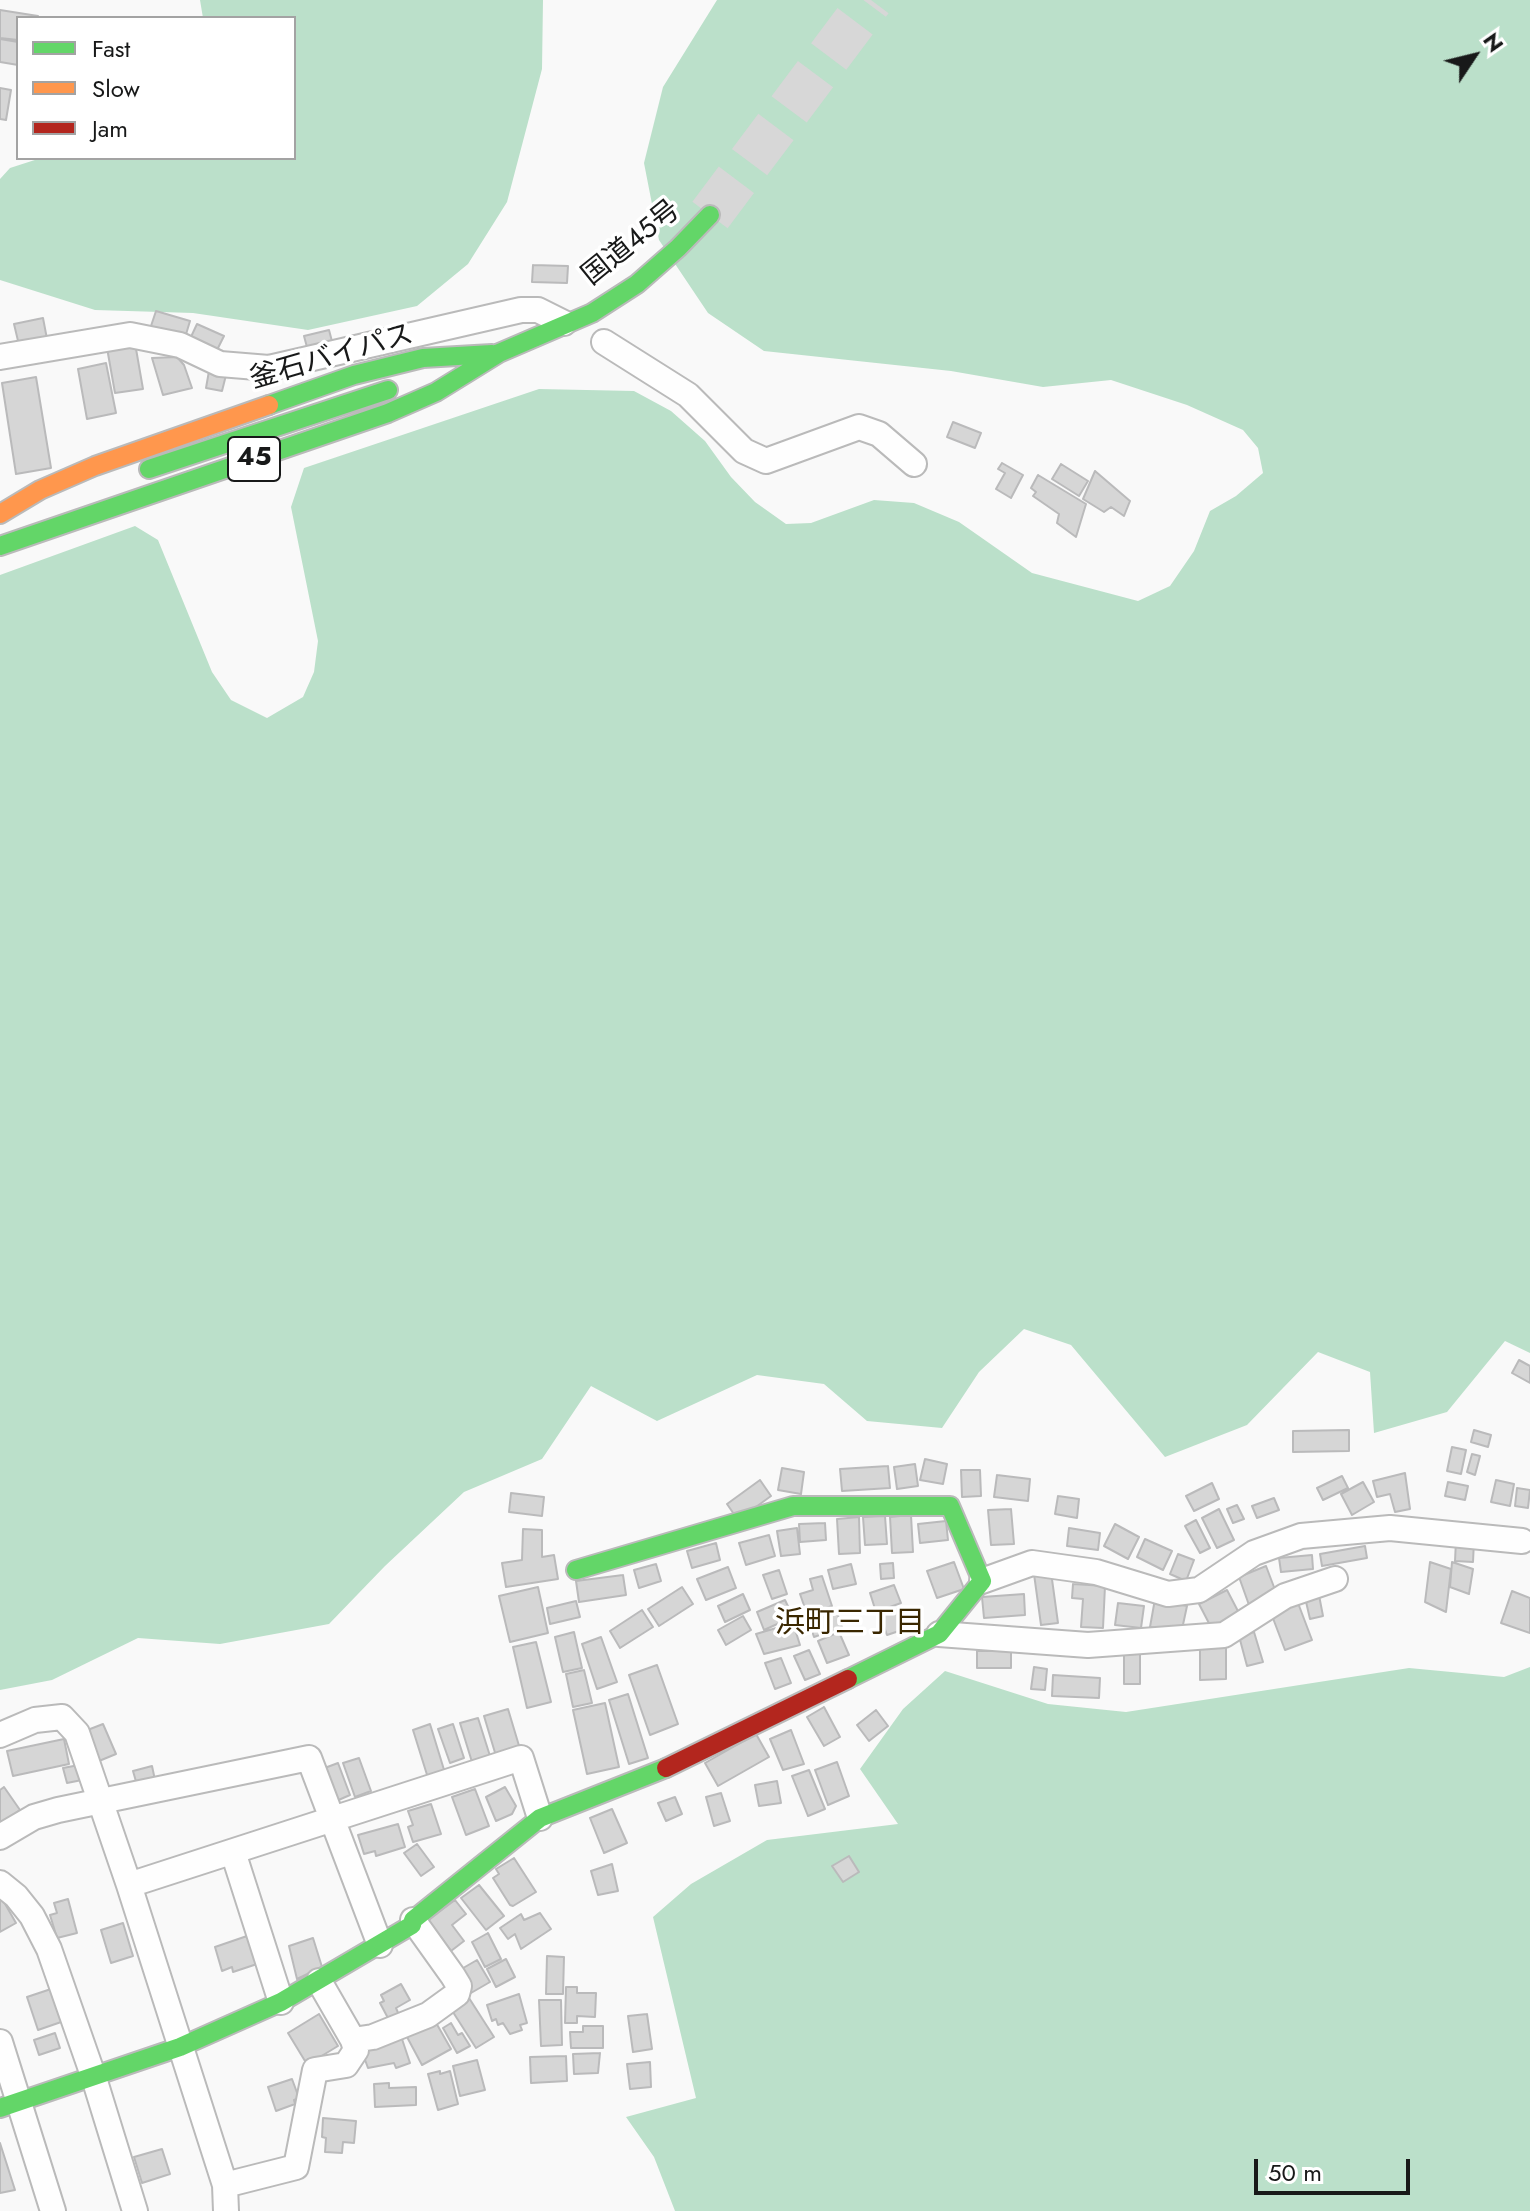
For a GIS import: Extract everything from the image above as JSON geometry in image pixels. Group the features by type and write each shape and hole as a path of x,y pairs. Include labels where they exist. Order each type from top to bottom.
{"main road":[{"name":"国道45号","path":"499,353 592,313 637,284 710,215"},
{"name":"釜石バイパス","path":"0,515 40,490 95,466 354,375 409,362 499,353"},
{"path":"128,476 499,353"},
{"name":"45","path":"0,546 388,413 436,392 499,353"},
{"path":"0,515 83,491"},
{"path":"10,2106 180,2047 281,2002 412,1925 413,1920 540,1818 651,1776 939,1634 982,1581 950,1506 793,1506 576,1570"}],"street":[{"path":"0,357 130,335 180,345 220,364 269,368 521,310 538,310 564,323"},
{"path":"604,342 688,395 744,451 766,461 859,427 879,434 914,464"},
{"path":"982,1581 1032,1563 1096,1572 1168,1594 1199,1590 1254,1553 1301,1536 1390,1528 1522,1541"},
{"path":"939,1634 1088,1645 1224,1635 1285,1596 1335,1579"},
{"path":"0,1735 35,1720 62,1717 77,1733 225,2185 226,2211"},
{"path":"0,1837 34,1817 309,1758 380,1945"},
{"path":"129,1885 521,1758 540,1818"},
{"path":"233,1852 281,2002"},
{"path":"0,1883 16,1896 32,1916 49,1949 94,2078 135,2211"},
{"path":"353,2040 373,2037 428,2015 457,1994 459,1986 413,1920"},
{"path":"225,2185 296,2167 315,2070 346,2065 356,2050 319,1981"},
{"path":"0,2042 10,2106 53,2211"}],"green space":[{"path":"200,0 543,0 542,69 507,202 468,264 417,306 308,330 193,313 95,310 0,280 0,179 10,168 35,160 296,160 296,16 203,16"},
{"path":"717,0 1530,0 1530,1353 1505,1341 1447,1412 1374,1433 1370,1372 1318,1352 1247,1425 1165,1457 1071,1345 1024,1329 979,1372 942,1428 867,1421 824,1384 757,1375 657,1421 591,1386 542,1459 464,1492 329,1624 220,1644 138,1638 52,1680 0,1690 0,575 135,526 158,540 212,672 231,700 267,718 303,697 314,672 318,641 291,507 304,468 539,389 634,391 671,411 705,441 731,477 755,502 786,524 811,523 874,500 914,503 959,522 1032,573 1138,601 1170,586 1194,551 1210,511 1236,496 1263,473 1258,448 1243,430 1187,405 1111,380 1043,387 951,371 764,351 708,313 659,240 644,163 663,87"},
{"path":"1530,1667 1530,2211 675,2211 654,2157 626,2117 696,2098 653,1917 691,1884 767,1840 898,1824 860,1769 903,1709 945,1671 1048,1704 1126,1712 1409,1668 1504,1677"}],"building":[{"path":"0,10 38,16 16,16 16,40 0,38"},
{"path":"0,39 16,42 16,65 0,62"},
{"path":"0,88 11,90 6,120 0,119"},
{"path":"533,265 568,266 567,283 532,282"},
{"path":"156,311 190,321 184,341 150,329"},
{"path":"43,318 47,339 19,345 14,324"},
{"path":"197,324 224,336 216,352 190,339"},
{"path":"329,330 333,345 308,351 304,336"},
{"path":"135,343 143,389 115,393 107,348"},
{"path":"177,357 184,365 192,388 163,395 152,358"},
{"path":"106,363 116,413 87,419 78,369"},
{"path":"209,371 226,375 222,391 206,388"},
{"path":"36,377 51,468 16,474 2,383"},
{"path":"953,422 981,433 975,448 947,437"},
{"path":"1002,463 1023,475 1011,498 996,489 1005,473 998,469"},
{"path":"1061,464 1088,481 1079,496 1052,479"},
{"path":"1095,471 1130,501 1124,516 1111,507 1104,512 1083,499"},
{"path":"1038,475 1086,504 1076,537 1057,523 1059,514 1033,496 1036,492 1031,488"},
{"path":"1519,1360 1530,1366 1530,1383 1512,1373"},
{"path":"1349,1430 1349,1451 1293,1452 1293,1431"},
{"path":"1474,1430 1491,1435 1488,1447 1471,1442"},
{"path":"1452,1447 1466,1450 1461,1474 1447,1471"},
{"path":"1472,1454 1480,1456 1475,1475 1467,1472"},
{"path":"925,1459 947,1464 943,1484 920,1480"},
{"path":"915,1464 918,1486 897,1489 894,1467"},
{"path":"888,1466 890,1488 842,1491 840,1469"},
{"path":"782,1468 804,1472 801,1494 778,1490"},
{"path":"961,1470 980,1470 981,1496 962,1497"},
{"path":"1405,1473 1410,1509 1395,1512 1390,1494 1377,1497 1373,1481"},
{"path":"997,1475 1030,1479 1028,1501 994,1497"},
{"path":"1342,1476 1348,1488 1323,1500 1317,1488"},
{"path":"760,1480 771,1496 738,1520 727,1504"},
{"path":"1496,1480 1514,1484 1510,1506 1491,1502"},
{"path":"1363,1482 1374,1502 1352,1515 1341,1494"},
{"path":"1448,1482 1468,1486 1465,1500 1445,1496"},
{"path":"1212,1483 1219,1499 1194,1511 1186,1496"},
{"path":"1517,1488 1530,1490 1528,1508 1515,1506"},
{"path":"511,1493 544,1497 542,1516 509,1512"},
{"path":"1058,1496 1079,1499 1077,1518 1055,1514"},
{"path":"1274,1498 1279,1510 1257,1518 1252,1506"},
{"path":"1237,1505 1244,1519 1233,1523 1227,1509"},
{"path":"1011,1509 1014,1544 991,1545 988,1510"},
{"path":"1219,1509 1234,1540 1217,1548 1202,1518"},
{"path":"911,1515 913,1552 892,1553 890,1517"},
{"path":"885,1516 887,1544 865,1545 863,1517"},
{"path":"859,1517 860,1553 839,1554 837,1519"},
{"path":"1196,1520 1210,1548 1200,1553 1185,1526"},
{"path":"946,1521 948,1540 920,1543 918,1524"},
{"path":"825,1523 826,1540 800,1542 799,1524"},
{"path":"1115,1524 1139,1537 1128,1559 1104,1546"},
{"path":"797,1528 800,1554 781,1556 777,1531"},
{"path":"1069,1528 1100,1533 1098,1550 1067,1546"},
{"path":"523,1529 542,1530 542,1557 554,1555 558,1579 506,1587 502,1563 522,1560"},
{"path":"769,1535 775,1556 746,1565 739,1543"},
{"path":"1145,1539 1172,1551 1163,1570 1137,1557"},
{"path":"1456,1540 1474,1541 1473,1562 1455,1561"},
{"path":"716,1543 720,1560 692,1568 687,1551"},
{"path":"1365,1546 1367,1558 1322,1566 1320,1554"},
{"path":"1178,1554 1194,1560 1186,1581 1170,1574"},
{"path":"1312,1555 1313,1569 1281,1572 1279,1558"},
{"path":"954,1562 964,1589 937,1598 927,1571"},
{"path":"1430,1562 1451,1569 1446,1612 1425,1602"},
{"path":"1452,1562 1473,1569 1469,1594 1450,1587"},
{"path":"893,1563 894,1578 881,1579 880,1564"},
{"path":"656,1564 661,1581 639,1588 634,1570"},
{"path":"851,1564 856,1584 833,1589 828,1570"},
{"path":"1266,1566 1277,1595 1249,1605 1239,1577"},
{"path":"728,1567 736,1588 706,1600 697,1579"},
{"path":"779,1570 787,1594 772,1599 763,1575"},
{"path":"1051,1572 1058,1623 1041,1625 1034,1574"},
{"path":"623,1575 626,1595 579,1602 576,1581"},
{"path":"822,1576 832,1606 807,1614 800,1594 813,1590 810,1579"},
{"path":"1073,1584 1105,1586 1103,1628 1081,1627 1083,1599 1072,1598"},
{"path":"894,1585 901,1603 876,1612 870,1593"},
{"path":"538,1587 548,1633 510,1642 499,1596"},
{"path":"682,1587 693,1604 659,1626 648,1609"},
{"path":"1227,1590 1240,1615 1212,1629 1199,1604"},
{"path":"1318,1590 1323,1616 1310,1619 1304,1593"},
{"path":"1512,1591 1530,1598 1530,1633 1501,1623"},
{"path":"743,1594 750,1610 725,1622 718,1606"},
{"path":"1024,1594 1025,1615 984,1618 982,1597"},
{"path":"1155,1599 1187,1606 1181,1634 1150,1627"},
{"path":"785,1600 793,1617 764,1630 757,1612"},
{"path":"576,1601 580,1617 550,1624 547,1608"},
{"path":"1118,1603 1144,1606 1141,1628 1115,1625"},
{"path":"1298,1603 1312,1640 1285,1650 1271,1613"},
{"path":"901,1608 908,1628 887,1635 880,1615"},
{"path":"642,1610 653,1627 620,1648 610,1631"},
{"path":"837,1612 842,1627 814,1637 809,1622"},
{"path":"743,1616 751,1630 726,1645 718,1630"},
{"path":"793,1623 800,1645 764,1654 756,1634"},
{"path":"574,1632 582,1668 563,1672 555,1637"},
{"path":"839,1632 849,1655 827,1663 818,1641"},
{"path":"1254,1632 1263,1662 1247,1666 1239,1636"},
{"path":"601,1637 617,1682 597,1689 582,1644"},
{"path":"536,1642 551,1702 527,1708 513,1647"},
{"path":"1200,1644 1226,1644 1226,1679 1200,1680"},
{"path":"809,1650 820,1674 805,1680 794,1656"},
{"path":"977,1651 1011,1651 1011,1668 977,1668"},
{"path":"1124,1653 1140,1653 1140,1684 1124,1684"},
{"path":"781,1658 791,1683 775,1689 765,1663"},
{"path":"657,1665 678,1724 650,1735 629,1675"},
{"path":"1034,1667 1047,1669 1045,1690 1031,1689"},
{"path":"584,1670 592,1703 573,1707 566,1674"},
{"path":"1053,1675 1100,1678 1099,1698 1052,1696"},
{"path":"628,1694 648,1758 629,1764 609,1700"},
{"path":"605,1703 619,1767 587,1774 573,1710"},
{"path":"824,1707 840,1737 824,1746 807,1717"},
{"path":"508,1709 520,1749 496,1756 484,1716"},
{"path":"876,1710 888,1726 869,1741 857,1725"},
{"path":"478,1718 490,1756 472,1762 460,1723"},
{"path":"103,1724 116,1754 99,1761 85,1731"},
{"path":"430,1724 445,1773 428,1778 413,1730"},
{"path":"453,1724 464,1758 450,1763 438,1729"},
{"path":"791,1730 804,1764 783,1770 770,1739"},
{"path":"756,1734 769,1757 718,1786 705,1763"},
{"path":"64,1739 69,1764 13,1776 7,1751"},
{"path":"359,1758 371,1791 355,1797 343,1763"},
{"path":"837,1762 849,1796 828,1805 815,1770"},
{"path":"338,1763 350,1795 334,1802 322,1769"},
{"path":"79,1765 82,1780 67,1783 63,1768"},
{"path":"152,1766 155,1780 137,1785 133,1771"},
{"path":"809,1770 825,1809 808,1816 792,1776"},
{"path":"777,1781 781,1803 759,1806 755,1785"},
{"path":"4,1787 20,1810 0,1824 0,1790"},
{"path":"505,1787 516,1806 512,1814 496,1821 486,1797"},
{"path":"475,1789 489,1826 466,1835 452,1797"},
{"path":"721,1793 730,1821 714,1826 706,1797"},
{"path":"675,1797 682,1814 666,1821 658,1803"},
{"path":"431,1804 441,1834 413,1842 408,1827 413,1825 408,1811"},
{"path":"612,1809 627,1843 604,1853 590,1818"},
{"path":"398,1824 405,1847 376,1856 375,1851 364,1854 358,1835"},
{"path":"417,1844 434,1867 421,1876 404,1853"},
{"path":"849,1856 859,1872 843,1882 832,1866"},
{"path":"514,1858 536,1892 513,1906 493,1878 499,1874 496,1869"},
{"path":"612,1864 618,1891 598,1895 591,1871"},
{"path":"479,1885 504,1916 486,1930 461,1898"},
{"path":"0,1895 16,1923 0,1932"},
{"path":"68,1899 77,1933 57,1938 50,1915 57,1913 54,1903"},
{"path":"455,1900 466,1914 452,1925 464,1941 451,1951 428,1920"},
{"path":"540,1913 551,1929 521,1949 515,1934 508,1939 500,1928 521,1914 524,1920"},
{"path":"123,1923 133,1956 111,1963 101,1930"},
{"path":"488,1933 501,1959 485,1967 472,1942"},
{"path":"247,1936 257,1964 233,1972 232,1967 222,1971 215,1947"},
{"path":"313,1938 322,1967 297,1979 289,1946"},
{"path":"547,1956 564,1957 563,1994 546,1994"},
{"path":"506,1959 515,1977 496,1987 487,1969"},
{"path":"477,1960 490,1982 471,1993 458,1971"},
{"path":"401,1984 410,2000 396,2008 399,2015 389,2020 380,2003 384,2001 381,1995"},
{"path":"566,1987 577,1987 577,1993 596,1993 595,2017 577,2016 577,2023 565,2023"},
{"path":"54,1988 64,2021 38,2030 27,1997"},
{"path":"519,1994 527,2023 520,2025 522,2030 510,2034 503,2023 498,2025 496,2019 492,2021 487,2005"},
{"path":"469,1998 494,2037 476,2048 451,2009"},
{"path":"539,2000 561,2000 562,2045 541,2046"},
{"path":"319,2014 338,2046 310,2063 308,2059 305,2061 288,2033"},
{"path":"647,2014 652,2049 633,2052 628,2016"},
{"path":"435,2021 451,2049 422,2065 407,2037"},
{"path":"451,2023 470,2046 457,2053 443,2028"},
{"path":"583,2026 603,2026 603,2048 571,2048 570,2032 583,2032"},
{"path":"55,2033 60,2048 39,2055 34,2040"},
{"path":"400,2033 410,2063 396,2068 394,2063 368,2068 360,2046"},
{"path":"600,2053 598,2073 574,2074 573,2054"},
{"path":"566,2056 567,2081 531,2083 530,2057"},
{"path":"477,2060 485,2090 460,2096 453,2066"},
{"path":"650,2062 651,2087 630,2089 627,2064"},
{"path":"440,2071 440,2074 450,2071 458,2104 438,2110 428,2074"},
{"path":"292,2079 299,2098 294,2100 295,2104 276,2111 268,2087"},
{"path":"389,2083 389,2088 416,2087 416,2105 375,2107 374,2084"},
{"path":"323,2118 356,2121 354,2143 343,2142 342,2153 325,2152"},
{"path":"0,2143 15,2190 0,2193"},
{"path":"162,2149 170,2174 142,2183 134,2157"}],"tunnel":[{"path":"710,215 871,0"}],"traffic: fast":[{"path":"0,546 388,413 436,392 499,353 592,313 637,284 710,215"},
{"path":"269,405 354,375 423,358 492,354"},
{"path":"149,469 388,390"},
{"path":"576,1570 793,1506 950,1506 982,1581 939,1634 848,1679"},
{"path":"0,2108 180,2047 281,2002 412,1925 413,1920 540,1818 666,1768"}],"traffic: slow":[{"path":"0,514 40,490 95,466 269,405"}],"traffic: jam":[{"path":"666,1768 848,1679"}],"district":[{"name":"浜町三丁目","path":"850,1625"}]}
